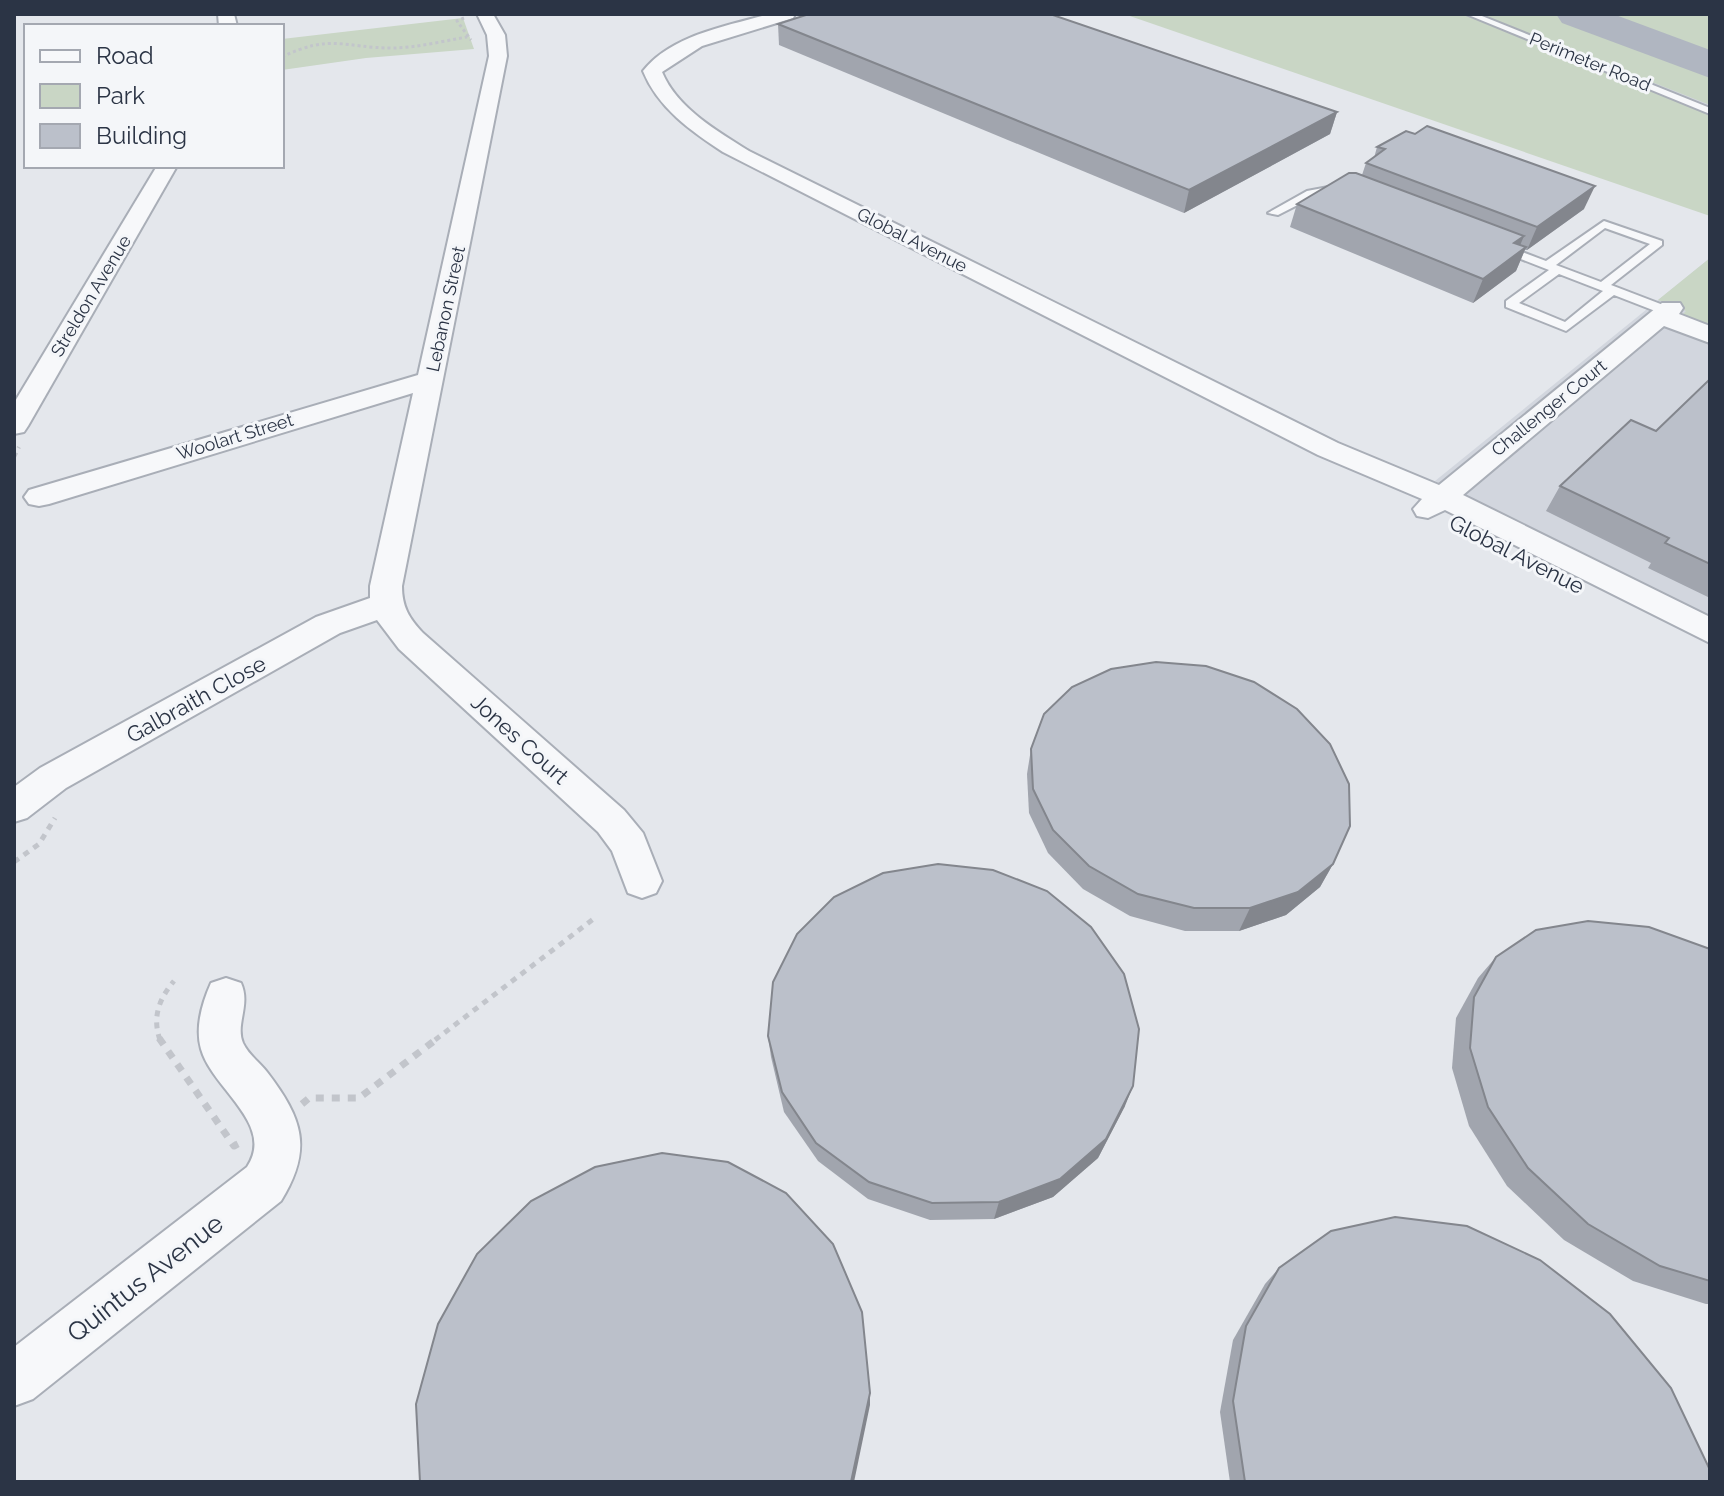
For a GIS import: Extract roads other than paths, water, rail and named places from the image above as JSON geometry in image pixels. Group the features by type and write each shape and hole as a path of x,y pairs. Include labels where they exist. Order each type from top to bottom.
{"street":[{"name":"Lebanon Street","path":"385,605 386,586 498,56 496,35 485,14"},
{"name":"Global Avenue","path":"787,14 678,50 661,59 652,71 656,84 710,135 742,155 1434,503 1710,652"},
{"name":"Streldon Avenue","path":"14,426 166,168"},
{"path":"1666,311 1710,335"},
{"name":"Challenger Court","path":"1434,503 1666,311"},
{"name":"Woolart Street","path":"39,497 431,379"},
{"name":"Global Avenue","path":"1434,503 1710,631"},
{"name":"Galbraith Close","path":"14,807 53,778 328,625 385,605"},
{"name":"Jones Court","path":"385,605 394,623 411,641 611,821 629,844 642,881"},
{"name":"Quintus Avenue","path":"14,1380 274,1173 280,1146 275,1124 224,1053 219,1031 226,997"}],"lane":[{"name":"Perimeter Road","path":"1470,14 1710,111"},
{"path":"1274,213 1315,189 1326,187 1365,195"},
{"path":"1604,224 1658,243 1607,288 1566,327 1510,304 1604,224"},
{"path":"1492,244 1666,311"}]}
